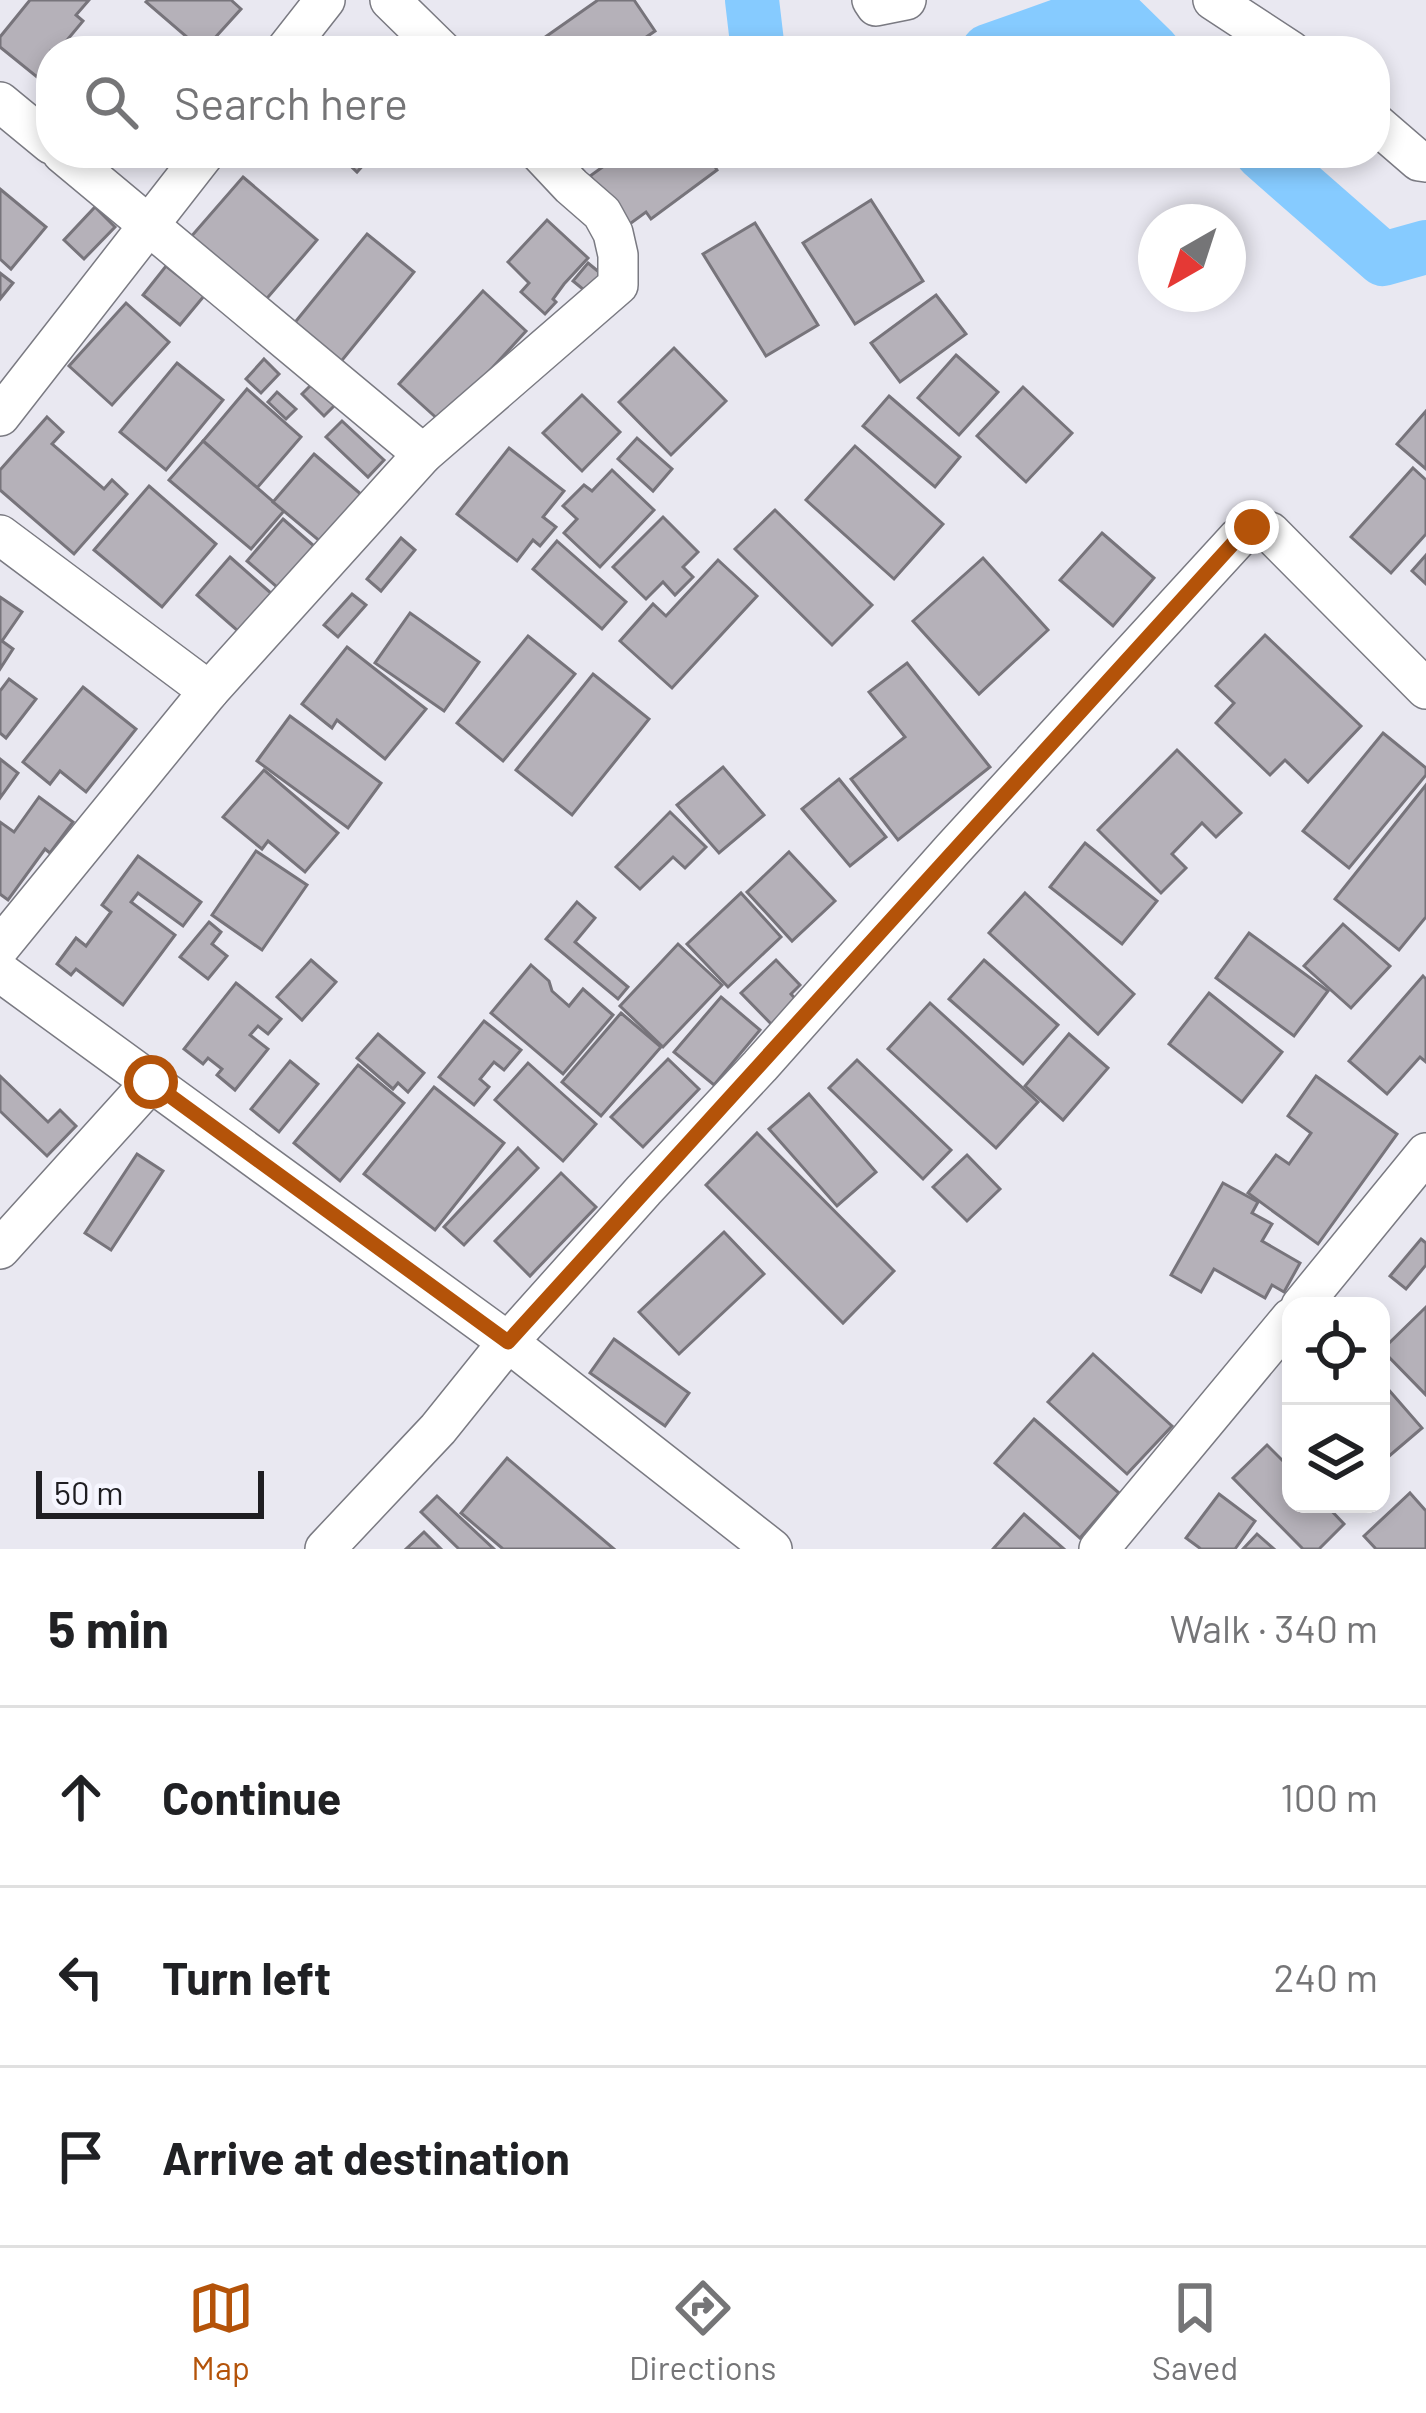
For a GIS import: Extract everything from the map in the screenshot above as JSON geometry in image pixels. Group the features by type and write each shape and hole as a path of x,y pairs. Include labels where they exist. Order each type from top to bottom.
{"street":[{"path":"297,36 325,0"},
{"path":"390,0 427,36"},
{"path":"872,0 876,6 906,0"},
{"path":"1213,0 1268,36"},
{"path":"0,102 36,132"},
{"path":"1390,136 1426,162"},
{"path":"80,168 423,454"},
{"path":"0,416 193,168"},
{"path":"0,947 209,691 423,454 618,286 613,233 602,213 554,168"},
{"path":"325,1549 438,1429 508,1342 952,850 1252,527 1270,532 1426,689"},
{"path":"0,535 209,691"},
{"path":"0,972 508,1342 772,1549"},
{"path":"0,1249 151,1082"},
{"path":"1308,1297 1426,1153"},
{"path":"1099,1549 1282,1329"}],"building":[{"path":"30,0 89,0 76,15 83,21 70,36 36,36 36,76 0,47 0,37"},
{"path":"231,0 241,9 217,36 186,36 146,2"},
{"path":"598,0 634,0 655,31 648,36 547,36"},
{"path":"601,168 717,170 651,219 646,212 627,226 590,176"},
{"path":"243,177 317,240 263,303 189,239"},
{"path":"0,189 46,227 11,269 0,259"},
{"path":"871,200 923,281 855,324 803,243"},
{"path":"95,207 115,227 84,259 64,240"},
{"path":"547,220 588,258 545,314 521,292 529,283 508,262"},
{"path":"755,223 818,325 766,356 703,254"},
{"path":"367,234 414,272 339,364 292,326"},
{"path":"588,263 605,277 590,295 573,281"},
{"path":"166,266 204,296 180,325 143,295"},
{"path":"0,273 13,283 0,299"},
{"path":"483,291 526,331 442,423 399,384"},
{"path":"936,295 966,334 900,382 871,343"},
{"path":"126,303 169,342 112,405 69,366"},
{"path":"674,348 726,401 671,455 619,402"},
{"path":"956,355 998,392 959,435 918,398"},
{"path":"264,359 279,374 261,393 246,379"},
{"path":"177,363 223,400 166,470 120,432"},
{"path":"313,383 335,405 324,416 302,394"},
{"path":"1023,387 1072,433 1026,482 977,436"},
{"path":"247,389 301,437 257,488 203,441"},
{"path":"277,392 296,409 286,419 268,402"},
{"path":"582,395 620,432 582,471 543,433"},
{"path":"889,396 960,457 935,487 863,426"},
{"path":"1426,411 1426,469 1397,444"},
{"path":"47,417 63,432 52,444 104,489 112,480 127,494 74,554 0,490 0,470"},
{"path":"342,421 384,460 368,477 326,437"},
{"path":"637,438 672,469 653,491 618,459"},
{"path":"203,441 284,511 251,549 169,480"},
{"path":"855,446 943,524 894,579 806,500"},
{"path":"509,448 564,491 543,517 556,527 540,546 533,540 517,561 457,514"},
{"path":"314,454 363,496 322,543 273,502"},
{"path":"1413,468 1426,480 1426,534 1391,573 1351,537"},
{"path":"612,470 654,510 600,567 564,533 577,519 563,506 584,485 592,491"},
{"path":"149,486 216,544 162,607 94,550"},
{"path":"775,510 872,605 832,645 735,549"},
{"path":"663,517 698,552 683,567 693,577 675,595 663,582 646,599 613,567"},
{"path":"283,519 314,546 278,588 247,561"},
{"path":"1102,533 1154,578 1113,626 1060,580"},
{"path":"401,538 415,550 381,591 367,579"},
{"path":"557,541 626,602 602,629 533,569"},
{"path":"1426,555 1426,584 1412,571"},
{"path":"230,557 272,594 239,632 197,595"},
{"path":"983,558 1048,630 979,694 913,621"},
{"path":"718,560 757,596 672,688 620,641 653,604 666,616"},
{"path":"352,594 366,605 338,637 324,625"},
{"path":"0,597 22,612 2,641 13,649 0,669"},
{"path":"410,613 479,662 444,711 375,663"},
{"path":"1265,635 1361,726 1308,782 1285,760 1270,775 1216,723 1234,703 1216,686"},
{"path":"528,636 575,674 503,761 457,723"},
{"path":"347,647 426,709 385,759 337,720 332,728 302,704"},
{"path":"907,663 990,767 898,840 851,779 905,737 869,692"},
{"path":"593,674 649,719 572,815 516,770"},
{"path":"9,679 36,699 6,738 0,733 0,691"},
{"path":"83,687 136,729 86,792 60,771 50,784 23,762"},
{"path":"290,716 381,783 348,828 257,761"},
{"path":"1383,733 1426,768 1426,775 1349,868 1303,831"},
{"path":"1177,750 1241,813 1216,837 1202,823 1172,854 1186,868 1161,893 1098,830"},
{"path":"0,759 18,773 0,798"},
{"path":"723,767 764,815 719,853 677,805"},
{"path":"264,770 338,833 305,872 268,841 262,849 223,817"},
{"path":"839,779 886,837 850,866 802,809"},
{"path":"1426,785 1426,917 1399,950 1335,899"},
{"path":"39,797 73,822 50,853 45,849 8,900 0,894 0,822 14,832"},
{"path":"670,812 706,847 685,868 673,857 640,889 616,867"},
{"path":"1085,843 1157,901 1122,944 1050,887"},
{"path":"256,851 307,885 262,950 212,915"},
{"path":"789,852 835,901 792,941 747,892"},
{"path":"138,856 201,902 183,926 138,893 131,902 175,935 123,1005 76,969 71,975 57,964 76,938 86,946 111,912 102,905"},
{"path":"741,893 781,937 728,987 687,944"},
{"path":"1025,893 1134,994 1098,1034 989,933"},
{"path":"577,902 595,918 575,942 628,987 618,999 546,939"},
{"path":"209,922 221,932 212,944 227,956 208,979 180,957"},
{"path":"1343,924 1390,966 1351,1008 1304,966"},
{"path":"1249,933 1328,991 1294,1036 1216,978"},
{"path":"678,944 722,985 663,1047 620,1006"},
{"path":"311,960 336,982 302,1020 277,997"},
{"path":"776,960 800,985 791,994 802,1006 777,1030 741,993"},
{"path":"984,960 1058,1025 1023,1064 949,999"},
{"path":"531,965 569,1006 583,989 613,1015 563,1074 491,1013"},
{"path":"1423,976 1426,1062 1420,1057 1387,1094 1349,1061"},
{"path":"236,983 281,1019 268,1034 258,1026 250,1035 268,1049 235,1090 217,1075 222,1069 208,1058 203,1064 184,1049"},
{"path":"1209,993 1282,1052 1242,1102 1169,1044"},
{"path":"721,997 760,1030 714,1085 674,1052"},
{"path":"930,1003 1038,1102 996,1148 888,1049"},
{"path":"621,1013 661,1047 601,1116 562,1082"},
{"path":"484,1021 521,1050 504,1070 494,1062 480,1079 489,1087 474,1105 439,1077"},
{"path":"378,1034 424,1073 408,1092 398,1083 393,1089 357,1058"},
{"path":"1069,1034 1108,1068 1063,1120 1025,1086"},
{"path":"668,1059 699,1089 643,1147 611,1117"},
{"path":"857,1060 951,1150 923,1179 829,1088"},
{"path":"290,1061 318,1084 279,1132 251,1109"},
{"path":"528,1063 596,1124 563,1161 495,1100"},
{"path":"358,1065 404,1103 340,1181 294,1143"},
{"path":"0,1076 48,1122 60,1110 76,1126 47,1156 0,1111"},
{"path":"1316,1076 1397,1134 1318,1244 1248,1193 1276,1155 1289,1164 1311,1133 1288,1116"},
{"path":"434,1087 504,1143 435,1230 364,1174"},
{"path":"809,1094 876,1172 837,1206 769,1129"},
{"path":"757,1133 894,1271 843,1323 706,1185"},
{"path":"518,1148 538,1168 464,1245 444,1227"},
{"path":"137,1154 163,1171 111,1250 85,1233"},
{"path":"967,1155 1000,1189 967,1221 933,1187"},
{"path":"561,1173 596,1207 530,1276 495,1241"},
{"path":"1223,1183 1258,1202 1252,1213 1272,1224 1262,1241 1300,1263 1284,1292 1272,1285 1265,1298 1214,1269 1201,1292 1171,1275"},
{"path":"724,1232 764,1274 679,1354 639,1312"},
{"path":"1421,1239 1426,1243 1426,1265 1406,1289 1390,1276"},
{"path":"1426,1307 1426,1395 1390,1358 1390,1342"},
{"path":"614,1339 689,1393 665,1426 590,1373"},
{"path":"1093,1354 1172,1426 1127,1474 1048,1402"},
{"path":"1390,1391 1422,1428 1390,1455"},
{"path":"1034,1419 1119,1493 1080,1538 995,1463"},
{"path":"1267,1445 1282,1460 1282,1513 1334,1513 1344,1524 1319,1549 1303,1549 1233,1478"},
{"path":"507,1458 614,1549 503,1549 461,1513"},
{"path":"1410,1493 1426,1511 1426,1549 1376,1549 1364,1536"},
{"path":"1219,1494 1255,1521 1235,1549 1201,1549 1186,1538"},
{"path":"437,1496 494,1549 459,1549 421,1512"},
{"path":"1024,1514 1064,1549 993,1549"},
{"path":"424,1532 441,1549 406,1549"},
{"path":"1257,1534 1274,1549 1243,1549"}],"waterway":[{"path":"752,0 756,36"},
{"path":"1030,36 1109,8 1138,36"},
{"path":"1279,168 1383,259 1426,247"}],"route":[{"path":"151,1082 508,1342 952,850 1252,527"}]}
